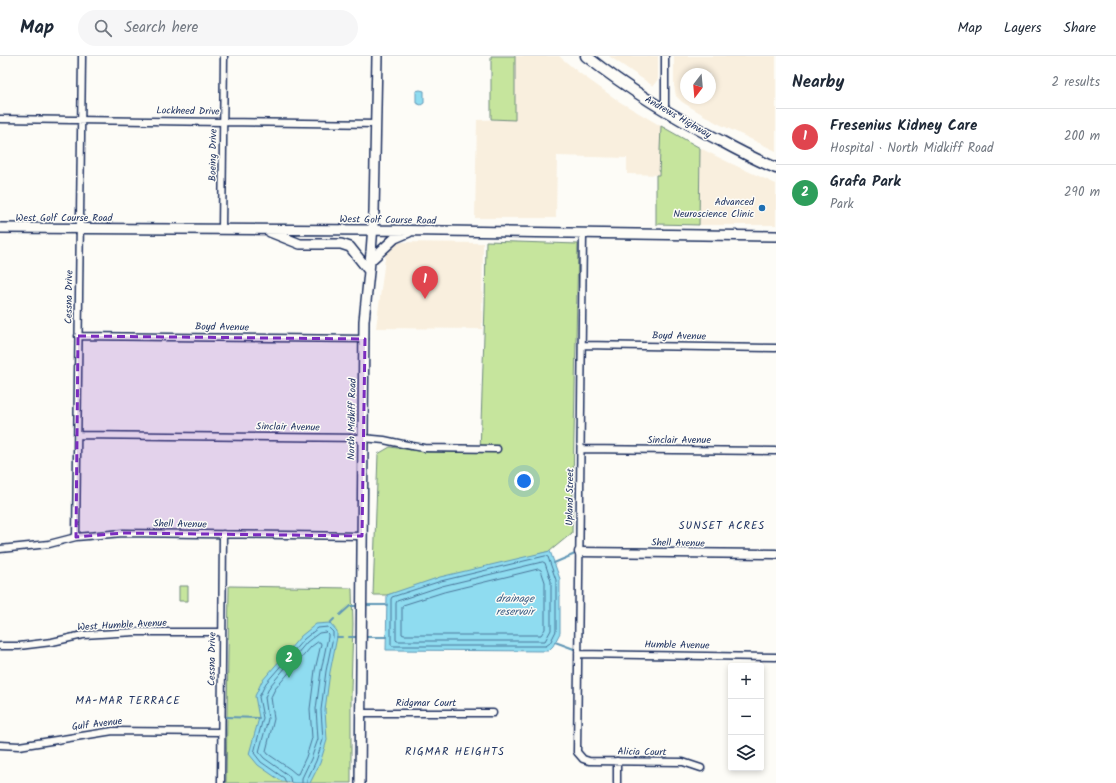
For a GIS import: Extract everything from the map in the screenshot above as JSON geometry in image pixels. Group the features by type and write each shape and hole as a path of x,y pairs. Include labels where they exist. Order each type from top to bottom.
{"main road":[{"name":"North Midkiff Road","path":"360,783 364,321 373,230 377,56"},
{"name":"Andrews Highway","path":"586,56 615,78 665,110 707,134 774,168"},
{"name":"West Golf Course Road","path":"0,228 373,230 776,236"},
{"path":"263,230 300,244 341,244 350,247 369,271"},
{"path":"370,261 395,238 412,231"}],"street":[{"name":"Cessna Drive","path":"76,537 82,56"},
{"name":"Boeing Drive","path":"222,230 224,56"},
{"path":"665,56 665,110"},
{"name":"Lockheed Drive","path":"0,119 376,124"},
{"name":"Upland Street","path":"583,759 578,752 578,654 584,234"},
{"name":"Boyd Avenue","path":"78,336 364,339"},
{"name":"Boyd Avenue","path":"582,345 776,348"},
{"name":"Sinclair Avenue","path":"78,434 363,438 384,440 424,448 497,449"},
{"name":"Sinclair Avenue","path":"581,449 776,451"},
{"name":"Shell Avenue","path":"0,548 49,544 76,537 123,533 362,536"},
{"name":"Cessna Drive","path":"221,783 223,534"},
{"name":"Shell Avenue","path":"579,552 776,554"},
{"name":"West Humble Avenue","path":"0,646 19,646 52,642 83,635 135,632 222,632"},
{"name":"Humble Avenue","path":"578,654 776,657"},
{"name":"Ridgmar Court","path":"360,713 492,714"},
{"name":"Gulf Avenue","path":"0,745 19,746 113,731 221,732"},
{"name":"Alicia Court","path":"583,759 589,761 683,762 701,768"},
{"path":"617,761 617,783"}],"highlighted area":[{"path":"78,336 365,339 362,536 123,533 76,537"}],"shaded area":[{"path":"515,56 559,56 578,72 620,102 661,126 659,175 627,174 627,158 557,156 556,218 475,218 477,120 515,119"},
{"path":"609,56 658,56 658,79 653,86"},
{"path":"674,56 776,56 776,151 717,123 685,104 716,104 716,68 680,68 680,100 676,96 674,86"},
{"path":"700,148 776,184 776,225 699,225"},
{"path":"394,242 483,243 482,329 376,328 386,251"}],"green space":[{"path":"491,56 515,56 515,120 491,119"},
{"path":"661,126 700,148 699,225 656,224 656,175 659,175"},
{"path":"486,241 578,244 572,533 550,551 387,595 373,595 378,454 390,447 426,452 480,452"},
{"path":"179,586 188,586 188,601 179,601"},
{"path":"229,586 352,589 351,783 226,783"}],"water":[{"path":"416,91 424,91 424,103 421,105 416,103"},
{"name":"drainage reservoir","path":"550,551 560,579 560,633 553,646 548,651 386,650 387,595 440,577"},
{"path":"330,623 337,631 337,637 330,672 325,710 327,740 320,763 310,783 281,781 258,765 249,754 259,718 255,696 262,681 301,636 316,624"}],"waterway":[{"path":"554,563 575,554"},
{"path":"368,605 387,605"},
{"path":"340,615 350,606 355,606"},
{"path":"330,623 334,619"},
{"path":"337,637 342,637"},
{"path":"349,637 355,637"},
{"path":"367,637 386,637"},
{"path":"555,642 574,649"},
{"path":"227,717 259,718"}],"place":[{"name":"Advanced Neuroscience Clinic","path":"762,208"},
{"name":"Fresenius Kidney Care","path":"425,299"},
{"name":"Grafa Park","path":"289,678"}],"district":[{"name":"SUNSET ACRES","path":"722,526"},
{"name":"MA-MAR TERRACE","path":"128,701"},
{"name":"RIGMAR HEIGHTS","path":"455,752"}]}
